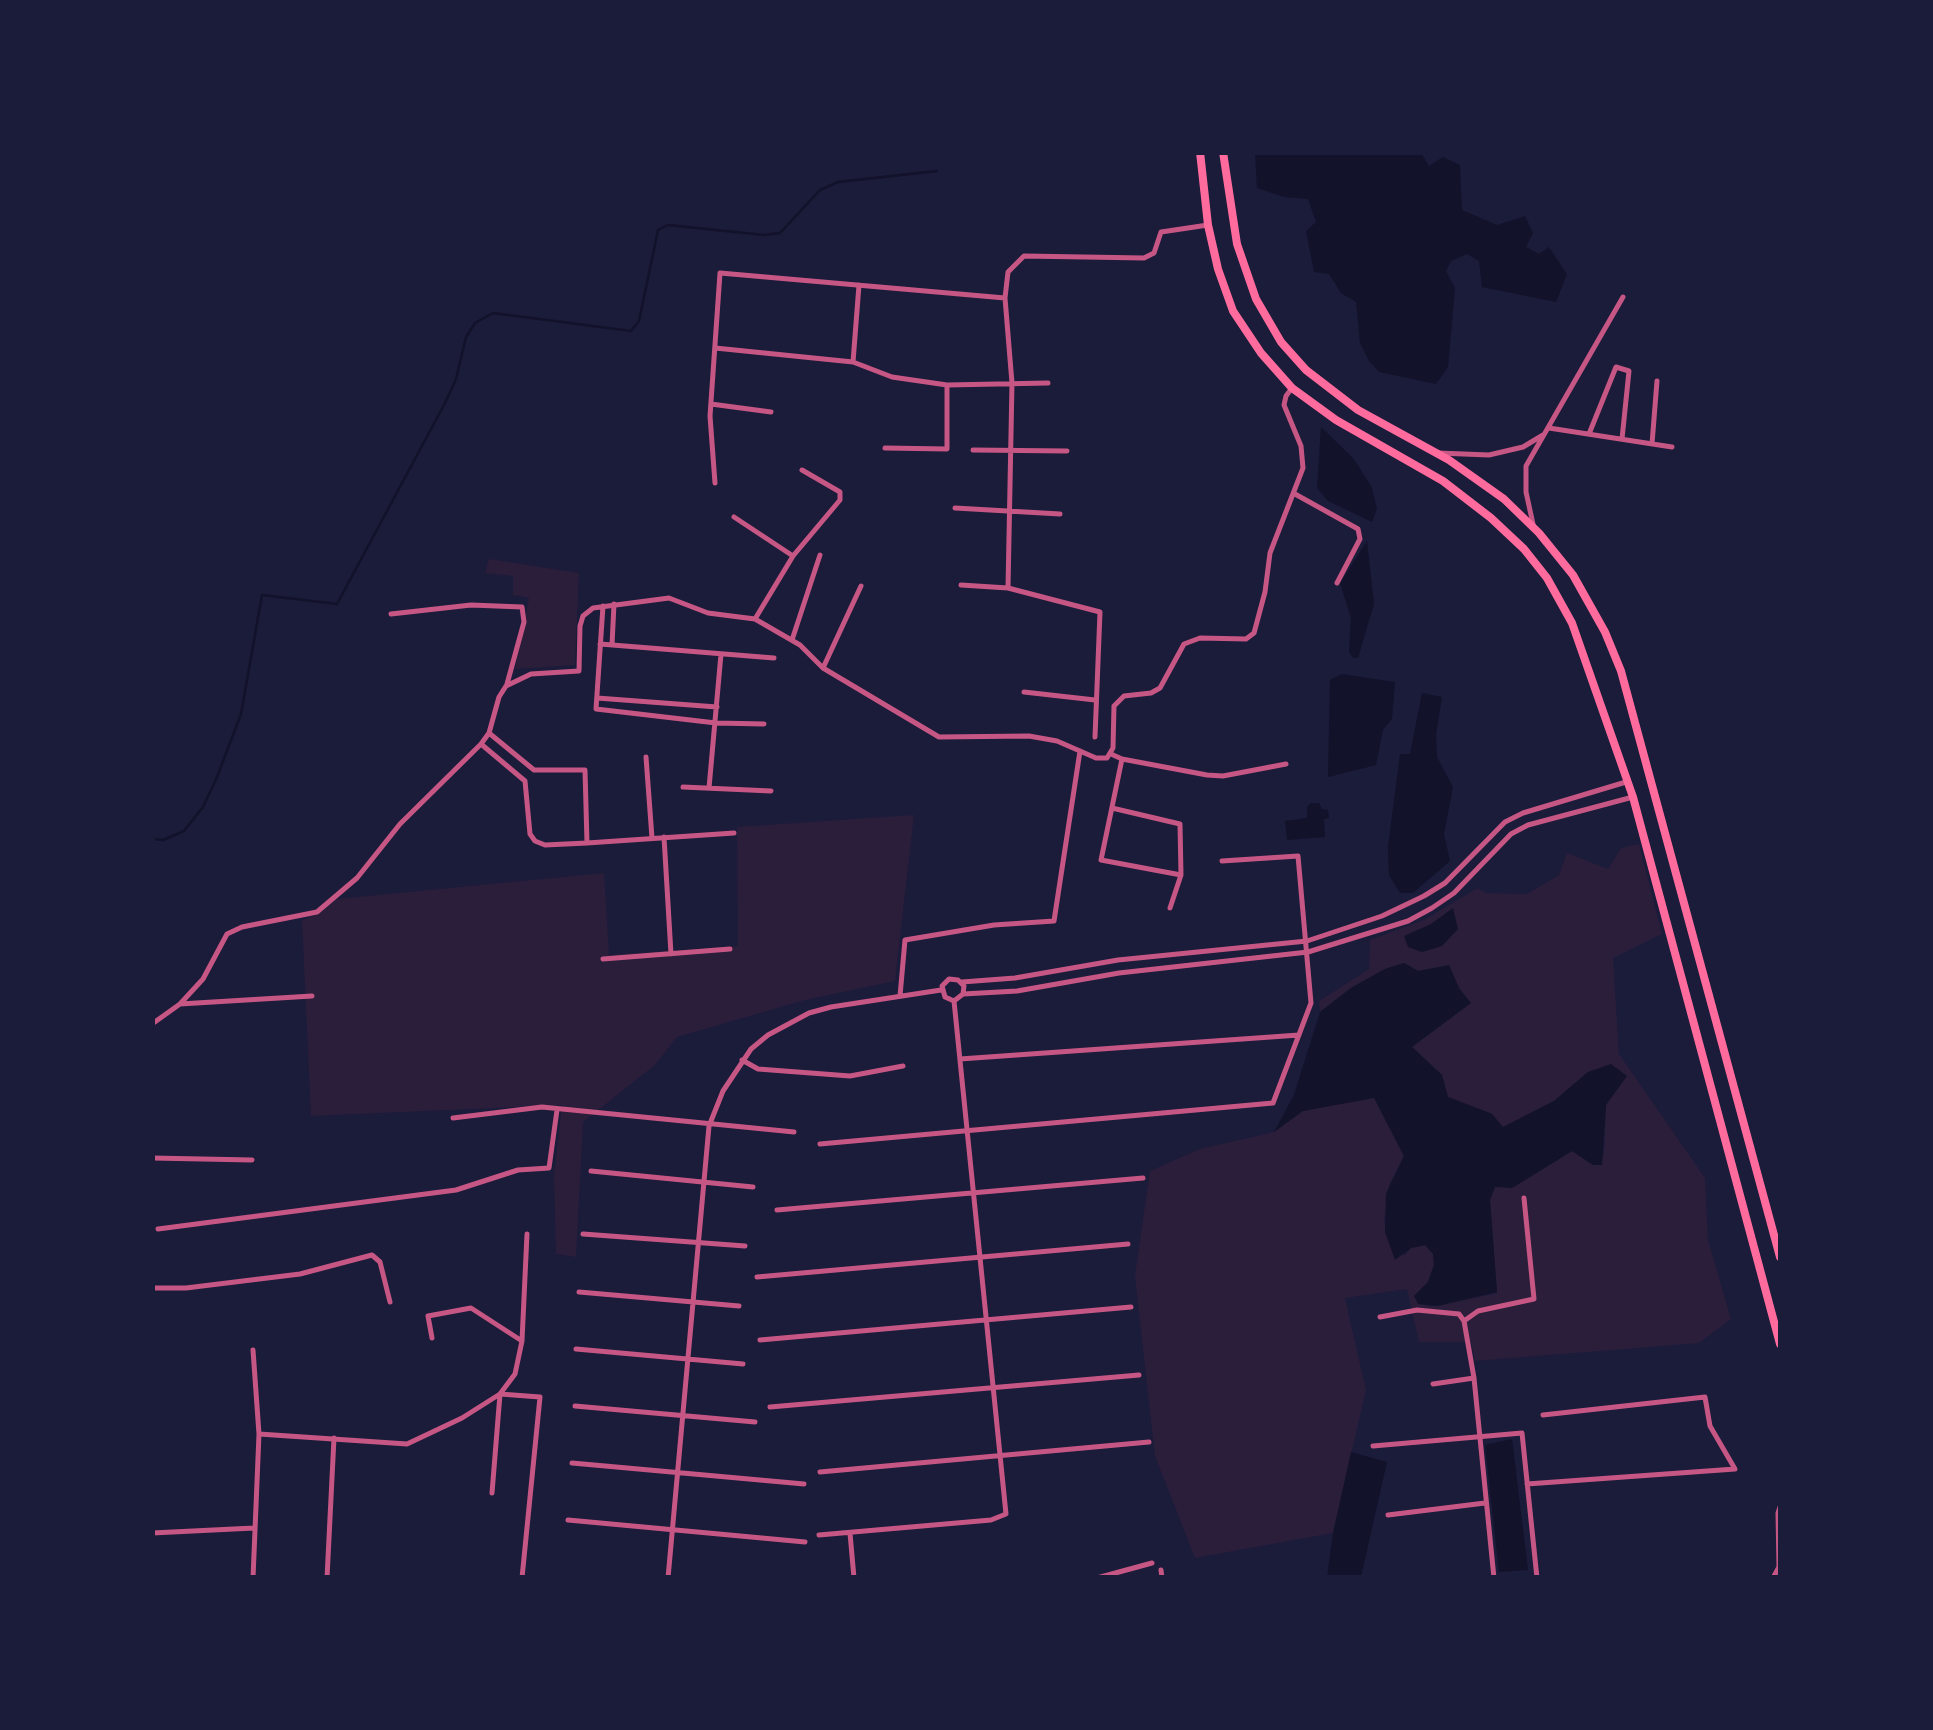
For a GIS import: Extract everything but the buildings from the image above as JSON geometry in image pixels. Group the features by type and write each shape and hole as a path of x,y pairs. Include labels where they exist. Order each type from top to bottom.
{"main road":[{"path":"1200,152 1208,225 1218,269 1234,311 1260,353 1292,388 1336,420 1443,481 1491,518 1547,578 1572,623 1633,797 1780,1344"},
{"path":"1223,152 1236,244 1256,299 1281,342 1306,370 1358,410 1478,478 1534,528 1590,602 1621,671 1780,1258"}],"street":[{"path":"1008,588 1012,383 1008,272 1024,256 1134,260 1154,253 1161,232 1208,225"},
{"path":"715,482 710,404 720,273 1006,298"},
{"path":"853,362 859,286"},
{"path":"1534,528 1526,492 1526,466 1623,297"},
{"path":"714,348 853,362 892,377 947,386 1048,383"},
{"path":"1589,434 1616,367 1629,370 1622,439"},
{"path":"1652,444 1657,381"},
{"path":"885,448 947,449 947,386"},
{"path":"1112,754 1114,706 1124,696 1160,688 1184,644 1200,638 1246,639 1254,634 1265,592 1266,568 1300,480 1302,455 1284,405 1292,388"},
{"path":"710,404 771,412"},
{"path":"1437,453 1489,455 1523,447 1547,431 1672,447"},
{"path":"974,450 1067,452"},
{"path":"755,618 792,556 842,494 802,470"},
{"path":"1294,494 1358,528 1360,539 1337,583"},
{"path":"955,508 1060,514"},
{"path":"734,517 792,556"},
{"path":"792,640 820,555"},
{"path":"961,584 1008,588 1100,612 1096,737"},
{"path":"822,668 860,586"},
{"path":"506,686 531,674 579,671 584,616 593,608 668,598 708,613 755,618 792,640 822,668 939,737 1029,736 1057,741 1102,759 1112,754"},
{"path":"612,645 614,604"},
{"path":"152,1024 180,1004 203,979 227,934 317,912 356,878 400,824 489,733 524,622 522,607 472,605 391,614"},
{"path":"603,606 596,710 764,724"},
{"path":"600,644 774,658"},
{"path":"709,788 721,654"},
{"path":"1024,692 1095,700"},
{"path":"597,698 717,707"},
{"path":"489,733 534,770 585,770 586,844"},
{"path":"481,744 525,780 530,834 535,841 586,844 734,832"},
{"path":"900,996 905,940 994,925 1054,921 1080,752"},
{"path":"1112,754 1206,775 1224,776 1286,764"},
{"path":"646,758 652,838"},
{"path":"1122,759 1101,860 1181,875"},
{"path":"668,1578 708,1126 742,1060 768,1035 831,1007 942,990 949,979 962,982 1016,978 1307,940 1402,908 1446,883 1505,822 1522,813 1628,782"},
{"path":"683,787 771,791"},
{"path":"954,1001 963,994 1017,991 1308,952 1408,921 1454,893 1511,834 1528,825 1633,797"},
{"path":"1112,808 1180,824 1181,875 1170,908"},
{"path":"664,837 671,954"},
{"path":"1478,850 1488,859"},
{"path":"820,1144 1273,1103 1311,1003 1298,856 1222,861"},
{"path":"603,959 730,950"},
{"path":"1187,953 1188,966"},
{"path":"1074,968 1076,981"},
{"path":"962,982 963,994"},
{"path":"942,990 947,999 954,1001"},
{"path":"180,1004 312,996"},
{"path":"819,1535 991,1520 1006,1514 954,1001"},
{"path":"960,1060 1299,1035"},
{"path":"742,1060 758,1069 850,1076 903,1066"},
{"path":"452,1118 542,1107 794,1132"},
{"path":"158,1228 456,1190 518,1170 549,1168 556,1110"},
{"path":"152,1158 252,1160"},
{"path":"591,1172 753,1187"},
{"path":"777,1210 1143,1178"},
{"path":"1464,1322 1478,1311 1534,1299 1524,1198"},
{"path":"259,1434 407,1444 462,1418 500,1394 515,1374 522,1341 528,1234"},
{"path":"583,1234 745,1246"},
{"path":"757,1277 1128,1244"},
{"path":"152,1288 186,1288 300,1274 372,1255 380,1262 390,1302"},
{"path":"580,1292 739,1306"},
{"path":"760,1340 1131,1306"},
{"path":"432,1338 428,1316 471,1308 522,1341"},
{"path":"1380,1317 1417,1310 1453,1311 1464,1322 1474,1378 1494,1578"},
{"path":"253,1350 259,1434 253,1578"},
{"path":"576,1350 743,1364"},
{"path":"770,1407 1139,1375"},
{"path":"1432,1384 1474,1378"},
{"path":"492,1494 500,1394"},
{"path":"500,1394 540,1397 522,1578"},
{"path":"1527,1484 1735,1469 1710,1426 1706,1397 1543,1415"},
{"path":"574,1406 755,1422"},
{"path":"1373,1446 1522,1433 1537,1578"},
{"path":"327,1578 334,1438"},
{"path":"820,1472 1149,1442"},
{"path":"572,1463 804,1484"},
{"path":"1388,1515 1485,1503"},
{"path":"1774,1578 1779,1567 1780,1507"},
{"path":"568,1520 805,1542"},
{"path":"152,1533 254,1528"},
{"path":"850,1534 854,1578"},
{"path":"1097,1578 1152,1563"}],"shaded area":[{"path":"1255,153 1421,153 1429,166 1443,157 1460,165 1462,210 1497,225 1525,216 1533,233 1526,247 1539,254 1549,247 1567,274 1556,302 1482,287 1479,261 1467,254 1451,261 1446,271 1455,288 1448,367 1436,384 1379,372 1360,343 1356,302 1341,293 1329,274 1314,272 1306,231 1316,222 1308,199 1284,197 1257,188"},
{"path":"1321,427 1354,459 1372,488 1377,509 1372,522 1328,501 1317,488"},
{"path":"1367,541 1374,604 1358,658 1353,658 1349,652 1351,618 1340,583"},
{"path":"489,559 579,573 575,665 515,669 529,598 513,595 513,576 485,573"},
{"path":"1342,674 1395,682 1392,719 1383,730 1376,765 1328,777 1330,680"},
{"path":"1422,693 1442,697 1437,757 1453,787 1444,834 1450,861 1413,893 1400,893 1389,875 1388,847 1400,754 1410,754"},
{"path":"1311,803 1319,803 1328,810 1325,837 1287,840 1285,821 1307,818"},
{"path":"914,815 895,981 805,1000 677,1037 655,1065 583,1122 576,1257 556,1254 554,1175 562,1105 311,1116 302,920 319,914 337,899 604,873 609,955 738,946 737,827"},
{"path":"1639,844 1662,934 1613,958 1619,1054 1705,1178 1708,1240 1731,1319 1699,1343 1475,1361 1471,1342 1419,1342 1407,1289 1345,1298 1366,1390 1333,1533 1195,1558 1155,1456 1135,1276 1150,1171 1200,1149 1274,1132 1302,1111 1374,1097 1404,1156 1389,1185 1384,1222 1404,1256 1411,1248 1426,1245 1433,1254 1428,1282 1414,1296 1428,1306 1437,1306 1497,1293 1490,1200 1495,1186 1512,1188 1572,1151 1593,1165 1604,1154 1606,1105 1588,1072 1554,1101 1503,1128 1492,1114 1448,1097 1442,1075 1412,1047 1459,988 1449,966 1418,971 1404,963 1351,988 1320,1012 1319,1001 1369,969 1370,940 1424,920 1478,888 1486,893 1527,894 1559,875 1567,853 1608,869 1621,848"},
{"path":"1453,908 1458,929 1442,946 1422,952 1408,947 1404,936"},
{"path":"1404,963 1418,971 1449,965 1471,1003 1412,1047 1442,1075 1448,1097 1492,1114 1503,1127 1554,1101 1588,1072 1611,1064 1627,1076 1606,1105 1602,1165 1593,1165 1572,1151 1512,1188 1495,1187 1490,1200 1497,1292 1437,1306 1418,1304 1414,1296 1428,1282 1433,1254 1425,1245 1411,1248 1395,1260 1385,1232 1386,1194 1404,1156 1374,1098 1303,1111 1274,1132 1294,1095 1320,1012 1351,988"},
{"path":"1512,1439 1528,1570 1499,1572 1485,1445"},
{"path":"1351,1452 1387,1462 1361,1577 1327,1577 1333,1533"}],"waterway":[{"path":"152,839 163,840 184,831 203,807 217,777 241,714 262,595 337,604 445,403 456,379 466,337 475,323 493,313 631,331 639,321 658,230 668,225 764,235 780,233 820,190 838,182 937,171"}]}
